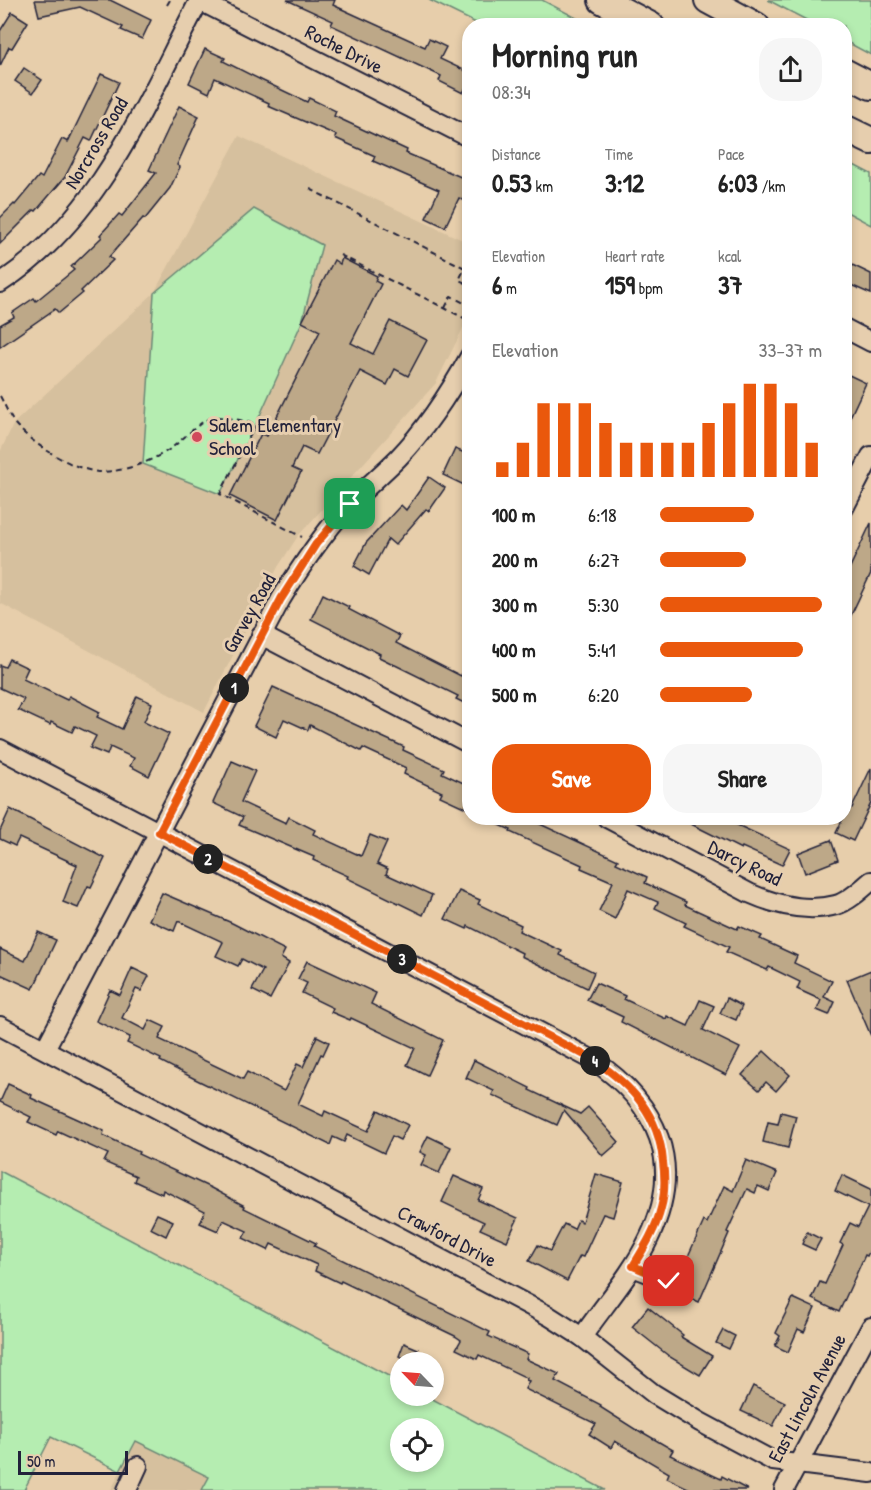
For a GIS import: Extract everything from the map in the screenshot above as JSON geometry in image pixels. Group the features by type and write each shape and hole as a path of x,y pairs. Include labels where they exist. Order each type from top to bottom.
{"highway":[{"path":"602,0 636,18"},
{"path":"708,0 741,18"},
{"path":"852,76 871,86"},
{"path":"852,132 871,141"}],"street":[{"name":"Roche Drive","path":"198,0 462,134"},
{"name":"Norcross Road","path":"0,283 25,267 70,223 95,191 121,153 198,0"},
{"path":"852,332 871,342"},
{"name":"Garvey Road","path":"45,1049 281,599 316,544 350,504 400,456 425,426 462,370"},
{"path":"852,493 871,456"},
{"path":"261,635 462,740"},
{"path":"0,749 594,1060 616,1075 651,1117 661,1142 665,1175 662,1207 650,1238 633,1266 582,1337"},
{"name":"Darcy Road","path":"620,825 771,903 792,907 837,905 871,881"},
{"name":"Crawford Drive","path":"0,1026 549,1316 582,1337 654,1394 700,1422 773,1461 871,1473"},
{"path":"633,1266 669,1281"},
{"name":"East Lincoln Avenue","path":"784,1490 871,1327"},
{"path":"127,1490 138,1466"}],"path":[{"path":"167,5 170,0"},
{"path":"310,189 462,266"},
{"path":"340,255 462,317"},
{"path":"445,308 451,296 462,302"},
{"path":"0,396 14,423 29,437 78,466 100,472 123,470 143,464 169,450 208,419 224,417 256,424 220,494 316,544"}],"shaded area":[{"name":"Salem Elementary School","path":"239,136 462,240 462,330 436,383 298,536 278,567 204,712 0,603 0,452 14,423 154,293"},
{"path":"136,1441 209,1477 202,1490 111,1490"}],"green space":[{"path":"429,0 542,0 577,18 466,18"},
{"path":"768,0 871,0 871,55 852,45 852,18 803,18"},
{"path":"852,164 871,174 871,225 852,215"},
{"path":"254,209 322,245 302,322 256,424 220,494 143,464 154,293"},
{"path":"0,1171 390,1377 390,1406 444,1405 605,1490 202,1490 209,1477 136,1441 120,1471 51,1437 24,1490 0,1490"}],"building":[{"path":"35,0 110,0 151,20 142,39 121,30 123,27 80,7 39,16"},
{"path":"287,0 335,0 333,5 425,47 429,39 446,47 440,59 462,69 462,92 439,81 441,76 331,25 333,21"},
{"path":"12,12 28,22 12,48 9,47 0,66 0,31"},
{"path":"205,49 225,58 223,61 307,102 309,98 336,111 334,116 407,150 406,153 462,178 462,199 459,198 445,227 426,218 439,190 373,161 375,156 335,138 336,135 268,106 269,103 215,78 209,93 189,83"},
{"path":"24,68 42,80 33,93 15,81"},
{"path":"101,74 119,82 91,141 85,138 65,177 36,211 34,210 0,244 0,218 15,205 39,176 42,178 62,139 68,142"},
{"path":"179,106 199,116 177,165 180,167 170,188 145,219 143,218 109,257 113,260 81,291 83,293 59,313 55,309 0,347 0,325 14,317 12,313 34,298 36,301 74,270 71,267 102,237 100,235 119,214 122,216 156,173 149,170"},
{"name":"Salem Elementary School","path":"342,258 377,276 375,281 381,284 351,343 373,354 390,321 427,340 408,376 395,369 387,385 360,371 317,454 302,447 292,468 301,472 277,520 230,496 261,434 267,436 320,331 302,322 334,260 340,264"},
{"path":"852,265 871,274 871,294 852,286"},
{"path":"852,376 866,383 852,413"},
{"path":"455,449 462,452 462,484 443,475"},
{"path":"429,477 445,488 429,511 426,509 395,545 388,539 369,575 354,566 366,543 401,505 406,510"},
{"path":"871,523 871,573 852,613 852,563"},
{"path":"323,594 349,607 348,609 400,636 396,643 461,676 462,674 462,702 456,699 458,696 379,657 380,654 311,619"},
{"path":"9,659 28,668 23,679 67,700 69,696 100,712 97,717 122,729 137,696 152,703 144,722 169,734 149,776 130,766 134,758 110,747 107,755 90,748 96,736 75,726 72,732 51,722 50,725 18,710 24,699 0,688 0,665 5,667"},
{"path":"273,687 404,747 403,750 444,769 442,773 462,782 462,806 440,796 442,792 404,774 406,768 363,748 361,751 310,725 308,730 284,719 276,737 254,726"},
{"path":"232,761 255,771 241,802 286,823 289,817 315,830 313,834 361,856 370,835 387,842 377,864 388,869 386,874 432,895 423,915 313,860 314,857 239,825 243,817 213,803"},
{"path":"871,768 871,803 853,841 836,833 840,825 852,825 852,808"},
{"path":"10,809 105,858 78,908 63,902 77,865 19,838 15,846 0,839 0,831"},
{"path":"500,825 542,825 618,860 616,863 647,877 645,883 686,902 685,905 737,929 739,926 762,936 760,939 797,956 794,963 832,981 824,997 835,1002 829,1015 817,1010 821,1000 797,989 800,982 769,967 767,970 726,952 729,947 684,926 686,923 655,908 658,902 628,889 615,919 599,911 613,882 510,832 511,830"},
{"path":"693,825 737,825 790,849 782,865 742,847 741,849"},
{"path":"831,840 838,860 805,873 798,853"},
{"path":"459,891 480,900 478,904 521,925 519,931 562,951 560,955 594,972 587,988 521,956 522,953 468,926 467,929 445,919"},
{"path":"162,893 232,923 285,950 281,958 289,963 270,999 252,990 263,970 242,959 238,966 216,956 223,942 178,921 174,931 149,920"},
{"path":"38,932 56,940 33,989 0,974 0,949 25,961"},
{"path":"307,961 376,993 371,1004 443,1040 427,1075 407,1065 415,1048 351,1018 350,1020 331,1012 333,1008 302,993 307,983 298,979"},
{"path":"132,968 149,976 141,991 136,989 122,1018 145,1030 150,1020 165,1027 159,1039 243,1079 247,1072 284,1091 297,1064 303,1067 317,1036 329,1042 298,1104 323,1116 325,1111 368,1131 378,1110 408,1125 400,1140 392,1136 384,1153 347,1135 344,1142 333,1137 330,1145 127,1043 130,1037 96,1021 110,990 120,995"},
{"path":"871,970 871,1036 847,980"},
{"path":"596,983 666,1019 667,1016 688,1026 700,1000 714,1006 703,1030 740,1048 726,1075 621,1022 623,1017 587,1000"},
{"path":"727,998 742,1006 736,1020 720,1013"},
{"path":"764,1051 790,1075 776,1091 766,1082 759,1090 742,1075"},
{"path":"474,1060 580,1114 588,1107 619,1142 603,1156 564,1110 557,1125 492,1095 494,1091 466,1078"},
{"path":"8,1084 32,1095 31,1098 104,1131 103,1135 139,1152 138,1154 211,1188 245,1206 244,1208 316,1243 314,1246 490,1332 488,1336 528,1354 526,1359 559,1374 555,1381 601,1405 600,1407 641,1433 673,1450 670,1455 721,1479 722,1476 748,1490 692,1490 667,1478 669,1473 615,1441 611,1448 589,1434 596,1424 525,1389 529,1381 526,1380 527,1378 479,1355 477,1359 456,1349 461,1340 455,1336 341,1281 340,1283 315,1271 317,1265 271,1244 268,1250 243,1238 247,1231 223,1220 218,1231 200,1223 205,1211 163,1190 162,1194 134,1181 136,1176 104,1162 108,1154 58,1131 56,1135 28,1122 31,1117 0,1102"},
{"path":"781,1112 796,1116 788,1148 763,1142 768,1122 778,1124"},
{"path":"428,1136 451,1147 439,1173 421,1165 426,1155 420,1152"},
{"path":"746,1160 777,1173 769,1191 758,1186 755,1193 747,1189 699,1302 674,1291 680,1285 679,1276 704,1221 707,1223 724,1186 733,1191"},
{"path":"596,1174 623,1182 613,1217 603,1214 583,1257 580,1256 567,1281 529,1261 538,1245 550,1251 564,1224 574,1229 578,1220 582,1222"},
{"path":"842,1175 871,1189 871,1248 867,1256 865,1255 839,1312 812,1299 820,1282 825,1284 843,1245 840,1243 850,1223 858,1227 868,1207 835,1191"},
{"path":"454,1176 483,1189 478,1200 518,1218 507,1241 480,1229 484,1222 442,1202"},
{"path":"157,1214 173,1221 166,1236 150,1228"},
{"path":"807,1232 821,1239 815,1250 802,1244"},
{"path":"793,1298 815,1308 804,1332 798,1329 788,1352 775,1346 780,1336 776,1333"},
{"path":"648,1307 683,1335 681,1337 712,1356 700,1375 670,1357 632,1327"},
{"path":"723,1330 735,1336 729,1349 716,1343"},
{"path":"404,1343 418,1349 417,1352 401,1352"},
{"path":"753,1386 785,1402 773,1426 741,1411"}],"place":[{"name":"Salem Elementary School","path":"197,437"}],"route":[{"path":"350,504 316,544 281,599 159,832 594,1060 616,1075 651,1117 661,1142 665,1175 662,1207 650,1238 633,1266 669,1281"}]}
